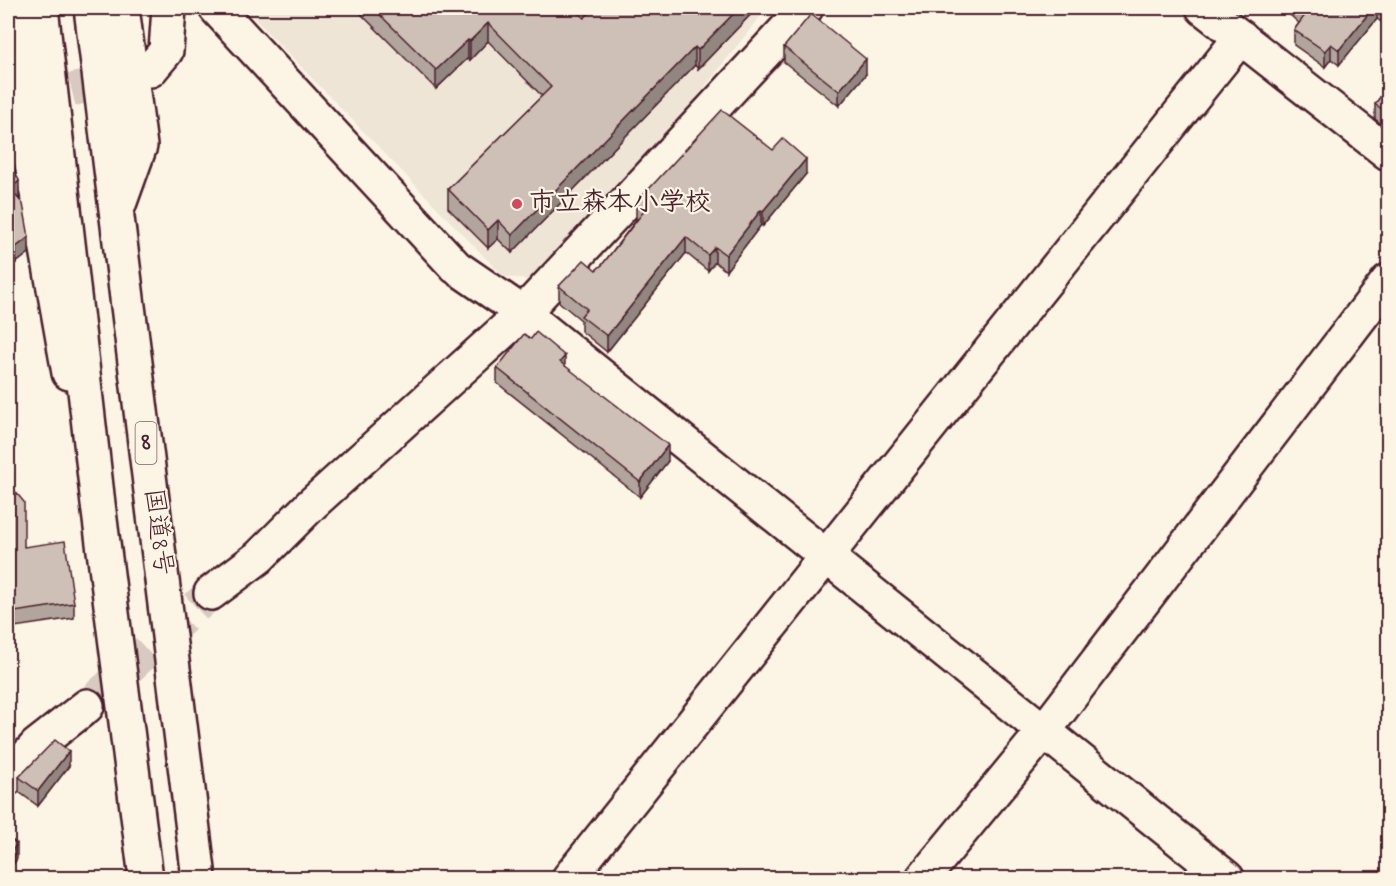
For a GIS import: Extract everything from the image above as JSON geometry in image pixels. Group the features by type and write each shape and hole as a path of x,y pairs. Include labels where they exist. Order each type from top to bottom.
{"main road":[{"path":"8,8 29,147 74,402 98,504"},
{"path":"41,8 98,504 146,879"},
{"name":"国道8号","path":"91,8 200,879"},
{"path":"117,210 140,146 122,8"},
{"path":"150,70 166,51 169,8"},
{"path":"216,8 456,267 523,313 1227,879"},
{"path":"211,593 259,557 312,504 523,313 806,8"},
{"path":"1203,8 1389,153"},
{"path":"569,879 1240,37"},
{"path":"923,879 1044,731 1389,281"},
{"path":"8,778 36,746 87,706"}],"shaded area":[{"name":"市立森本小学校","path":"244,8 767,8 670,131 529,280 503,276"}],"building":[{"path":"373,8 573,8 584,18 595,8 739,8 698,50 695,47 512,235 498,220 488,230 448,189 551,87 488,23 436,70"},
{"path":"1298,8 1373,8 1339,50 1331,44 1325,51 1294,30 1306,14"},
{"path":"811,14 866,59 839,91 784,47"},
{"path":"1389,85 1389,114 1375,104"},
{"path":"722,110 773,150 783,139 806,159 763,211 761,210 726,255 715,247 708,255 686,237 607,336 581,316 587,309 559,286 584,260 596,270 602,265 645,210 636,203"},
{"path":"8,166 19,181 10,189 23,204 29,237 16,247 8,237"},
{"path":"536,332 565,356 560,362 668,445 640,482 497,368 524,334 531,339"},
{"path":"8,483 24,502 24,547 65,541 74,603 8,613"},
{"path":"55,740 69,751 38,791 19,777"},
{"path":"8,837 17,844 8,856"}],"tunnel":[{"path":"24,102 128,76"},
{"path":"87,706 211,593"}],"place":[{"name":"市立森本小学校","path":"517,204"}]}
